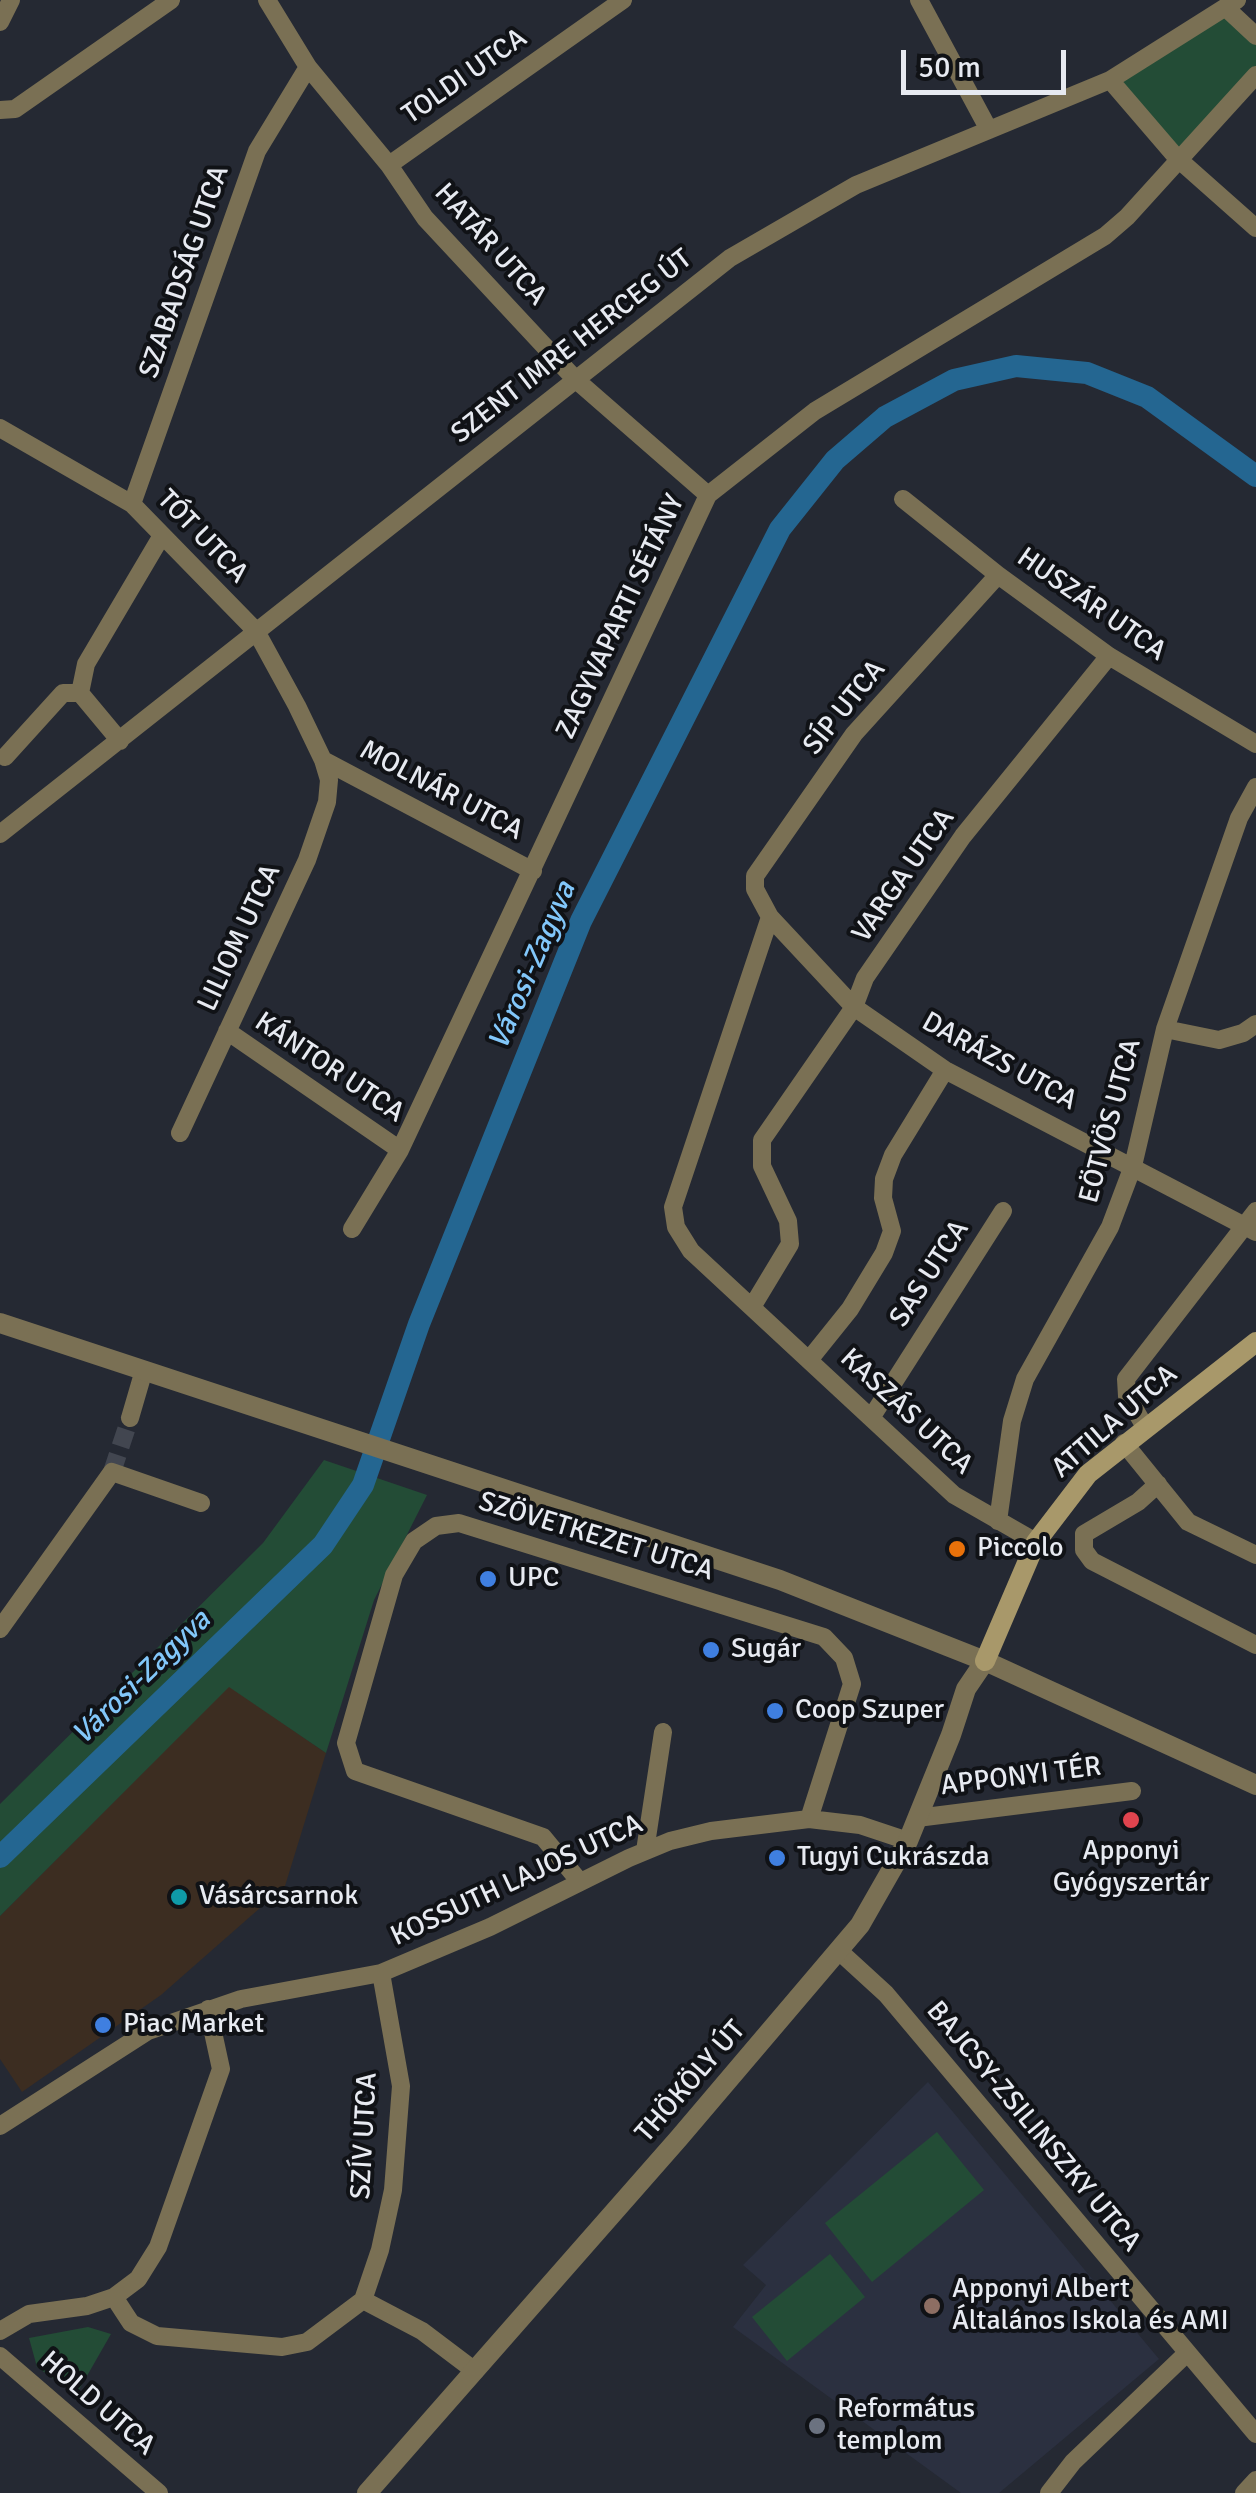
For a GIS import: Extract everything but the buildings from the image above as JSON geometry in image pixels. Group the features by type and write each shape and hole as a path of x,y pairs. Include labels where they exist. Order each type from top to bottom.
{"main road":[{"name":"ATTILA UTCA","path":"985,1661 1036,1542 1088,1474 1256,1342"}],"street":[{"path":"0,22 11,0"},
{"path":"0,110 15,109 171,0"},
{"name":"HATÁR UTCA","path":"267,0 308,67 389,165 425,218 574,379 708,495"},
{"name":"TOLDI UTCA","path":"389,165 623,0"},
{"path":"919,0 989,130"},
{"path":"1232,4 1256,36"},
{"name":"SZENT IMRE HERCEG ÚT","path":"0,834 730,258 856,184 1110,80 1232,4"},
{"name":"SZABADSÁG UTCA","path":"132,504 257,151 308,67"},
{"path":"1177,158 1256,74"},
{"path":"1110,80 1177,158 1256,228"},
{"name":"ZAGYVAPARTI SÉTÁNY","path":"352,1229 400,1150 708,495 816,412 1105,236 1127,217 1177,158"},
{"name":"TÓT UTCA","path":"0,428 132,504 256,630 324,760"},
{"name":"HUSZÁR UTCA","path":"903,499 998,575 1110,656 1255,741"},
{"path":"80,694 86,664 161,536"},
{"name":"SÍP UTCA","path":"755,890 755,876 854,734 998,575"},
{"name":"VARGA UTCA","path":"752,1307 790,1244 788,1221 762,1166 762,1140 854,1007 866,978 964,836 1110,656"},
{"path":"5,757 62,693 80,694 120,741"},
{"name":"MOLNÁR UTCA","path":"324,760 533,871"},
{"name":"LILIOM UTCA","path":"180,1132 307,860 327,802 324,760"},
{"name":"EÖTVÖS UTCA","path":"998,1521 1012,1420 1025,1380 1110,1227 1133,1166 1164,1029 1239,818 1256,787"},
{"name":"DARÁZS UTCA","path":"755,890 770,917 854,1007 945,1070 1252,1222"},
{"name":"KASZÁS UTCA","path":"770,917 673,1208 676,1227 691,1251 954,1495 1036,1542"},
{"path":"1164,1029 1219,1040 1243,1034 1256,1024"},
{"name":"KÁNTOR UTCA","path":"227,1031 400,1150"},
{"path":"809,1360 850,1309 884,1253 892,1231 882,1198 884,1179 893,1155 945,1070"},
{"name":"SAS UTCA","path":"871,1418 1003,1211"},
{"path":"1145,1426 1126,1396 1126,1379 1252,1222"},
{"name":"SZÖVETKEZET UTCA","path":"0,1323 780,1580 985,1661"},
{"path":"130,1418 144,1370"},
{"path":"1124,1443 1188,1522 1256,1555"},
{"path":"0,1628 112,1472 201,1503"},
{"path":"1158,1484 1138,1502 1084,1534 1084,1550 1092,1562 1256,1645"},
{"name":"SZÖVETKEZET UTCA","path":"580,1882 542,1837 355,1770 346,1744 394,1575 414,1541 436,1526 459,1522 824,1637 844,1658 852,1684 809,1819"},
{"path":"985,1661 1256,1786"},
{"name":"THÖKÖLY ÚT","path":"367,2493 860,1924 908,1840 966,1689 985,1661"},
{"path":"644,1851 663,1732"},
{"name":"APPONYI TÉR","path":"917,1818 1132,1791"},
{"name":"KOSSUTH LAJOS UTCA","path":"0,2126 148,2031 248,1997 380,1973 490,1927 670,1841 711,1831 809,1819 860,1824 908,1840"},
{"name":"BAJCSY-ZSILINSZKY UTCA","path":"839,1951 886,1994 1256,2434"},
{"name":"SZÍV UTCA","path":"363,2300 380,2250 393,2190 401,2086 380,1973"},
{"path":"0,2330 29,2314 86,2306 114,2296 138,2278 158,2248 222,2069 208,2009"},
{"path":"114,2296 132,2323 157,2336 282,2347 307,2342 363,2300 422,2331 475,2370"},
{"path":"1049,2493 1073,2462 1186,2354"},
{"name":"HOLD UTCA","path":"0,2356 159,2493"},
{"path":"1244,2493 1256,2480"}],"shaded area":[{"path":"229,1686 326,1753 285,1886 161,1995 22,2092 0,2059 0,1916"},
{"name":"Apponyi Albert Általános Iskola és AMI","path":"928,2082 1159,2359 999,2493 961,2493 733,2327 766,2285 743,2265"}],"green space":[{"path":"1226,8 1256,36 1256,75 1177,158 1110,80"},
{"path":"324,1460 427,1495 374,1600 326,1753 229,1687 0,1916 0,1804 263,1543"},
{"path":"937,2132 984,2190 872,2282 825,2223"},
{"path":"830,2254 865,2297 787,2361 752,2317"},
{"path":"88,2327 111,2334 76,2395 37,2367 29,2338"}],"waterway":[{"name":"Városi-Zagyva","path":"0,1857 323,1545 363,1485 419,1324 581,921 780,529 835,460 885,417 954,380 1016,366 1087,373 1147,397 1256,476"}],"tunnel":[{"path":"112,1472 130,1418"}],"place":[{"name":"Piccolo","path":"957,1549"},
{"name":"UPC","path":"488,1579"},
{"name":"Sugár","path":"711,1650"},
{"name":"Coop Szuper","path":"775,1711"},
{"name":"Apponyi Gyógyszertár","path":"1131,1820"},
{"name":"Tugyi Cukrászda","path":"777,1858"},
{"name":"Vásárcsarnok","path":"179,1897"},
{"name":"Piac Market","path":"103,2025"},
{"name":"Apponyi Albert Általános Iskola és AMI","path":"932,2306"},
{"name":"Református templom","path":"817,2426"}]}
